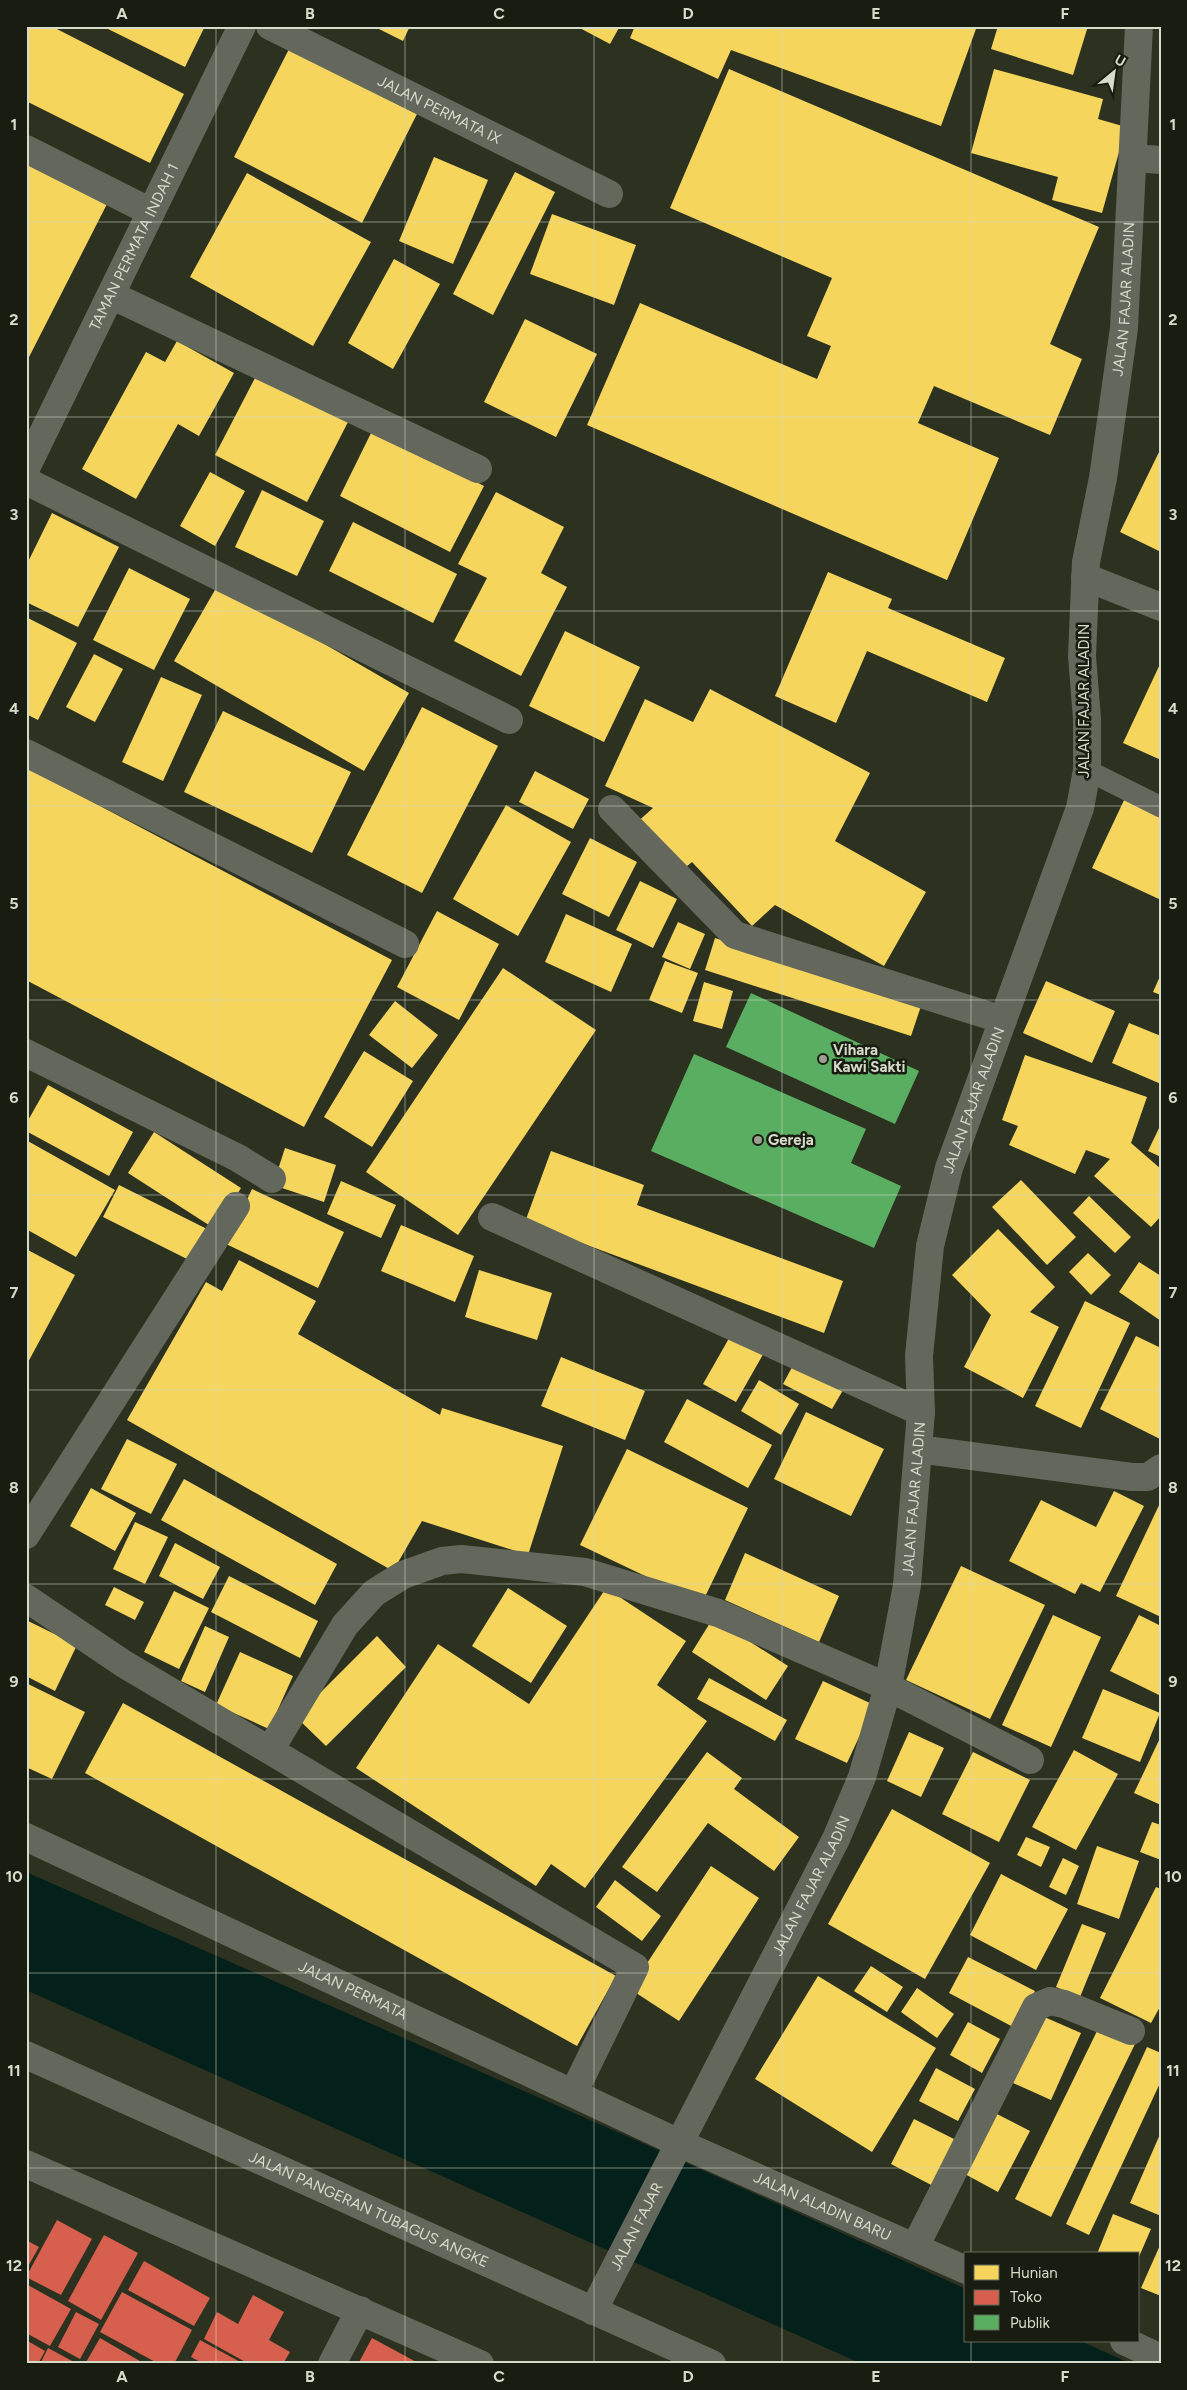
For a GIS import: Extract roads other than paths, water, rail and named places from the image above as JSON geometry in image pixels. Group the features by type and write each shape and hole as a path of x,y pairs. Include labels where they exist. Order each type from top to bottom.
{"street":[{"name":"TAMAN PERMATA INDAH 1","path":"26,468 35,426 111,295 242,26"},
{"name":"JALAN PERMATA IX","path":"270,26 609,194"},
{"name":"JALAN FAJAR ALADIN","path":"676,2148 836,1839 862,1777 888,1687 907,1585 921,1412 919,1356 930,1246 949,1168 1080,808 1087,770 1087,719 1082,656 1086,570 1103,478 1123,338 1139,26"},
{"path":"26,149 152,212"},
{"path":"1133,158 1161,160"},
{"path":"111,295 478,469"},
{"path":"26,481 509,720"},
{"path":"1086,570 1161,589"},
{"path":"1086,570 1161,607"},
{"path":"26,753 405,944"},
{"path":"612,809 735,935 1003,1020"},
{"path":"26,1053 238,1158 272,1178"},
{"path":"26,1535 236,1206"},
{"path":"492,1217 921,1412"},
{"path":"918,1449 1132,1477 1148,1477 1161,1468"},
{"path":"270,1750 345,1626 374,1593 403,1575 442,1561 460,1559 585,1572 718,1613 888,1687 1030,1760"},
{"path":"26,1598 124,1664 634,1967 574,2092"},
{"name":"JALAN PERMATA","path":"26,1837 574,2092 676,2148"},
{"path":"915,2247 1036,2007 1050,2001 1064,2004 1131,2031"},
{"name":"JALAN PANGERAN TUBAGUS ANGKE","path":"26,2054 598,2301 712,2364"},
{"name":"JALAN ALADIN BARU","path":"676,2148 964,2269"},
{"name":"JALAN FAJAR","path":"598,2301 676,2148"},
{"path":"26,2164 480,2364"},
{"path":"332,2364 360,2310"},
{"path":"1126,2342 1161,2358"}],"lane":[{"path":"1087,770 1161,807"}],"water":[{"path":"26,1872 640,2142 964,2288 964,2342 1083,2342 1131,2364 862,2364 26,1990"}],"place":[{"name":"Vihara Kawi Sakti","path":"823,1059"},
{"name":"Gereja","path":"758,1140"}]}
